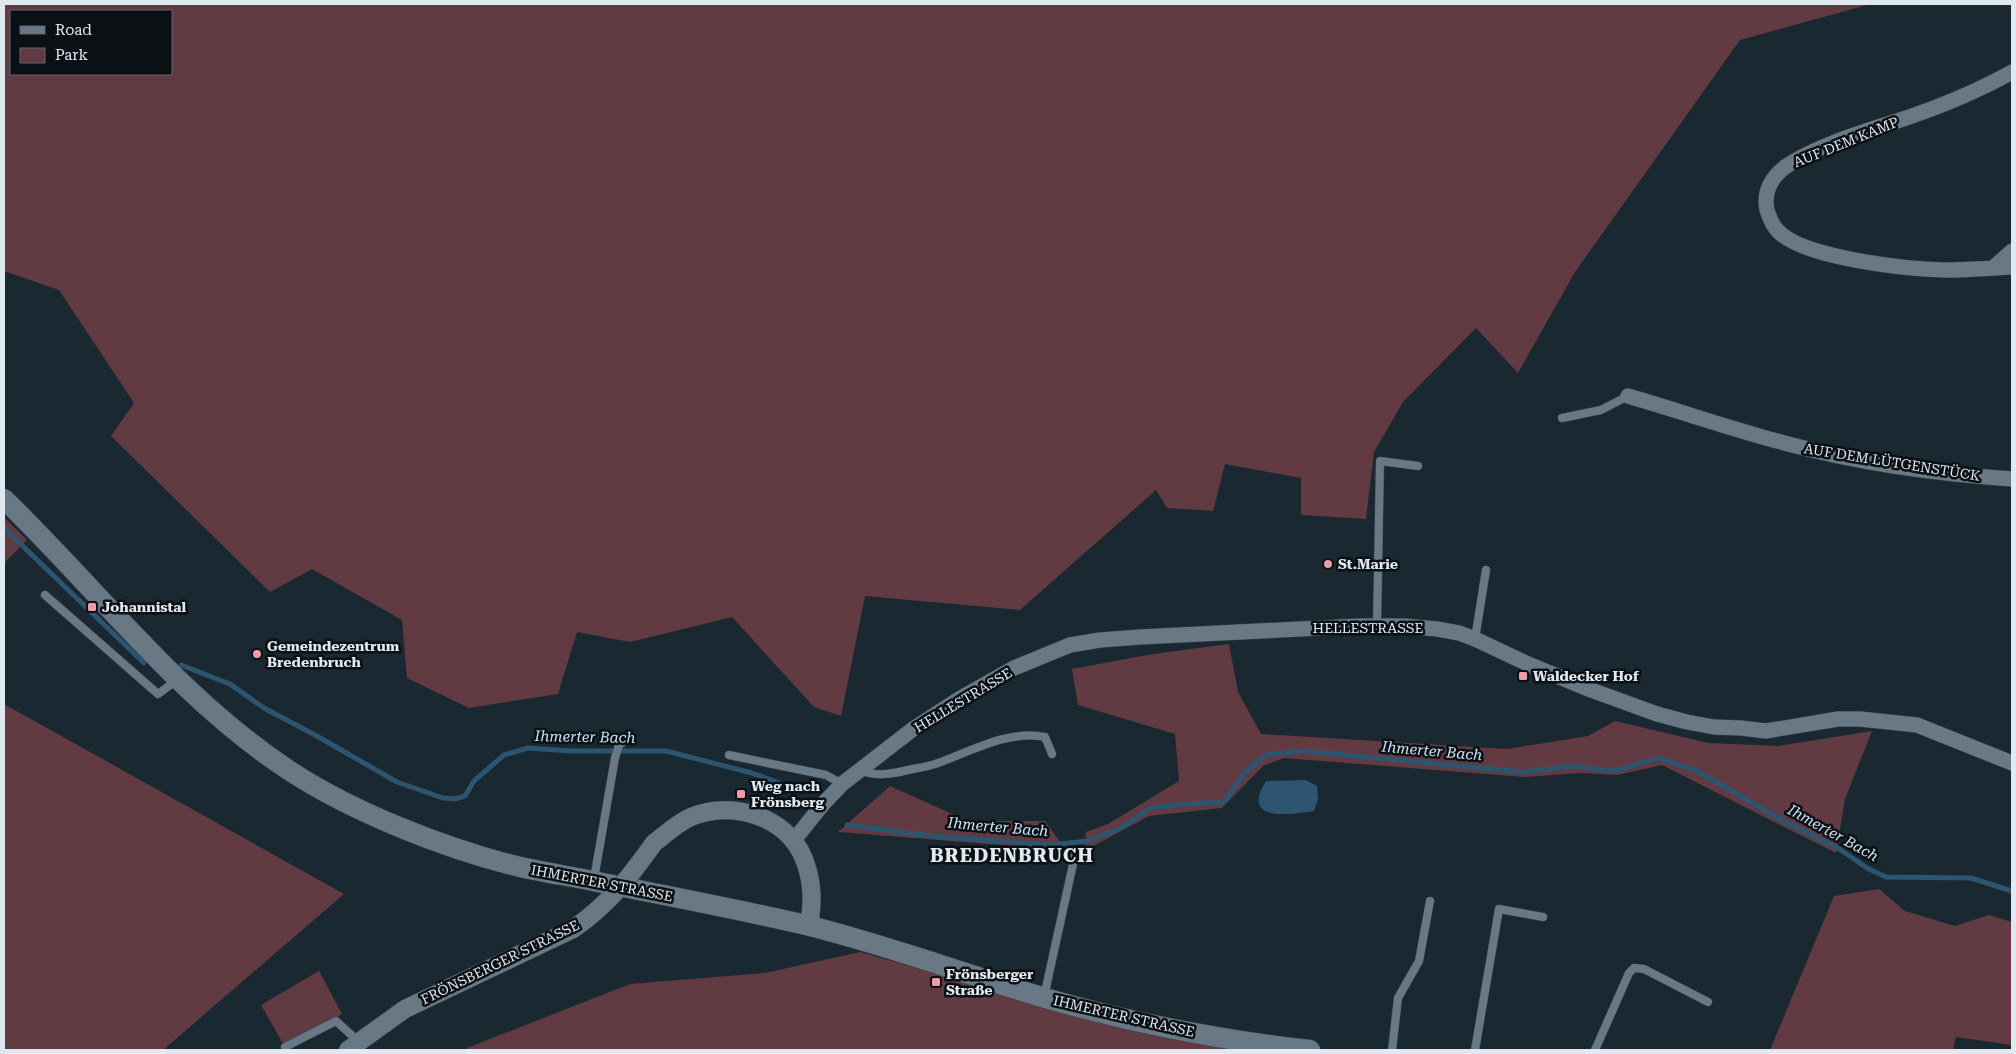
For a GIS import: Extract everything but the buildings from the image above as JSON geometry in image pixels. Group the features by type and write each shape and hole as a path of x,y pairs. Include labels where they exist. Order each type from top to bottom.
{"main road":[{"name":"IHMERTER STRASSE","path":"4,499 177,680 245,740 293,773 344,801 451,846 512,865 809,926 1044,997 1148,1024 1244,1042 1310,1050"}],"street":[{"name":"AUF DEM KAMP","path":"2012,72 1988,86 1802,157 1775,175 1770,184 1766,208 1777,230 1793,242 1830,256 1942,270 2012,267"},
{"path":"1993,268 2012,251"},
{"name":"AUF DEM LÜTGENSTÜCK","path":"1628,396 1758,436 1834,455 1942,473 2012,479"},
{"name":"HELLESTRASSE","path":"794,840 842,784 913,729 960,698 1014,668 1070,645 1100,640 1140,637 1377,625 1437,629 1475,639 1528,664 1591,690 1657,714 1687,722 1714,727 1766,731 1838,719 1860,719 1917,725 2012,763"},
{"name":"FRÖNSBERGER STRASSE","path":"353,1046 405,1009 573,929 595,914 614,895 654,843 674,827 691,817 723,810 758,815 782,829 794,840 804,858 809,876 813,899 809,926"}],"lane":[{"path":"1562,418 1601,410 1628,396"},
{"path":"1377,625 1380,461 1418,466"},
{"path":"1475,639 1486,570"},
{"path":"45,595 158,694 177,680"},
{"path":"860,770 876,775 899,772 932,764 996,742 1032,734 1044,737 1052,754"},
{"path":"594,881 615,758 619,744 630,737"},
{"path":"729,755 826,775 842,784"},
{"path":"1044,997 1075,855"},
{"path":"1392,1050 1398,998 1419,960 1430,901"},
{"path":"1475,1050 1499,909 1543,917"},
{"path":"1595,1050 1629,973 1634,968 1644,969 1708,1002"},
{"path":"285,1047 336,1021 353,1046"}],"green space":[{"path":"4,4 1871,4 1740,40 1575,272 1518,373 1476,328 1403,402 1374,452 1366,519 1301,515 1301,478 1225,464 1213,511 1167,508 1156,490 1020,610 865,596 841,716 814,707 732,617 630,642 577,632 558,694 469,708 407,678 402,620 312,569 270,592 111,436 134,403 59,290 4,271"},
{"path":"4,517 27,540 4,563"},
{"path":"1229,644 1238,692 1261,734 1507,749 1588,736 1615,721 1708,743 1778,746 1872,731 1845,799 1836,853 1662,765 1617,775 1579,773 1525,777 1284,758 1263,766 1222,808 1149,816 1084,851 1086,832 1108,824 1179,781 1175,734 1078,705 1072,669 1153,654"},
{"path":"4,704 344,894 163,1050 4,1050"},
{"path":"890,786 968,821 1045,821 1066,850 838,832"},
{"path":"1879,889 1905,911 1955,926 1989,915 2012,922 2012,1045 1956,1037 1953,1050 1770,1050 1834,896"},
{"path":"860,952 1027,999 1245,1050 468,1050 467,1048 630,984 765,973"},
{"path":"319,971 342,1014 285,1047 261,1005"}],"water":[{"path":"1306,780 1317,786 1318,799 1314,811 1292,814 1271,813 1263,810 1259,804 1260,794 1266,781"}],"waterway":[{"name":"Ihmerter Bach","path":"4,528 144,663"},
{"name":"Ihmerter Bach","path":"181,665 230,684 264,708 397,782 443,798 455,799 465,796 474,781 504,755 528,748 570,751 666,751 752,773 795,789"},
{"name":"Ihmerter Bach","path":"847,825 932,836 1050,845 1088,841 1123,827 1150,808 1224,802 1246,771 1266,755 1303,751 1523,772 1573,766 1614,771 1659,758 1697,771 1782,820 1841,850 1867,868 1886,877 1971,878 2012,891"}],"place":[{"name":"St.Marie","path":"1328,564"},
{"name":"Johannistal","path":"92,607"},
{"name":"Gemeindezentrum Bredenbruch","path":"257,654"},
{"name":"Waldecker Hof","path":"1523,676"},
{"name":"Weg nach Frönsberg","path":"741,794"},
{"name":"Frönsberger Straße","path":"936,982"}],"district":[{"name":"BREDENBRUCH","path":"1012,855"}]}
